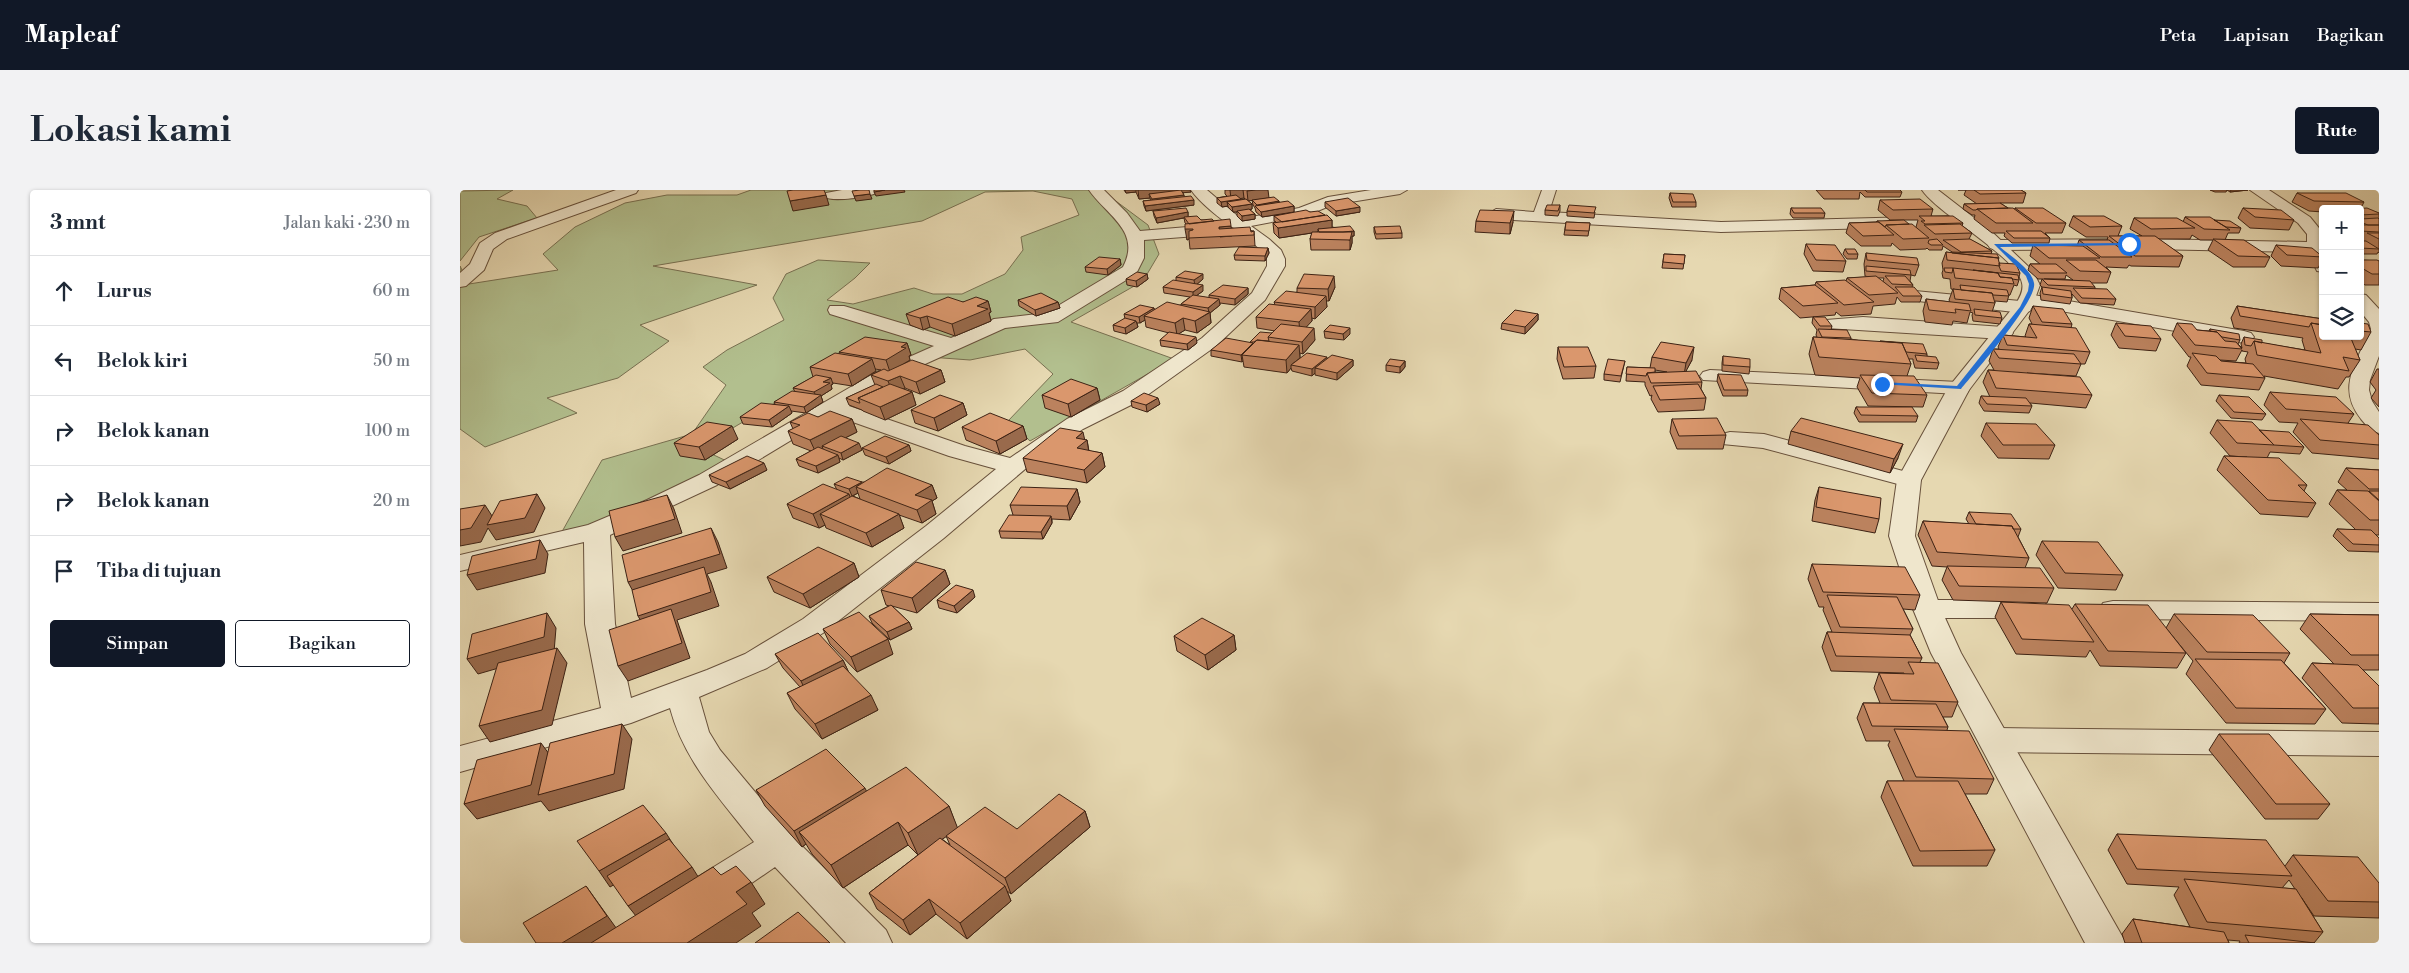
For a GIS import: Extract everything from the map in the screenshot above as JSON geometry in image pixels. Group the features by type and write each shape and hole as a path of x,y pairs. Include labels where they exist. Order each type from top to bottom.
{"street":[{"path":"460,282 478,266 486,247 501,236 553,216 631,190"},
{"path":"831,196 874,190"},
{"path":"460,563 597,531 708,480 887,374 1001,323 1051,318 1130,270 1136,262 1135,236 1122,216 1096,190"},
{"path":"460,759 620,715 756,662 813,626 935,532 1012,466 1075,424 1131,396 1175,367 1241,315 1259,296 1276,266 1277,259 1275,254 1263,242 1239,226 1198,190"},
{"path":"1135,236 1239,226 1298,213 1328,200 1400,190"},
{"path":"1540,217 1549,190"},
{"path":"1929,190 1996,245 2028,275 2032,284 2025,304 1959,388 1908,480 1902,536 1927,609 1946,653 1996,740 2106,943"},
{"path":"2257,190 2274,198 2319,233"},
{"path":"1496,214 1721,228 1966,220"},
{"path":"1996,245 2148,244 2319,233"},
{"path":"1915,296 2025,304 2244,337"},
{"path":"2364,304 2378,321 2379,326"},
{"path":"837,310 952,345"},
{"path":"1833,324 1863,323 2003,333"},
{"path":"2379,332 2365,362 2357,390 2359,400 2379,426"},
{"path":"1710,376 1742,376 1959,388"},
{"path":"831,407 957,451 1012,466"},
{"path":"1730,439 1764,441 1908,480"},
{"path":"597,531 600,624 620,715"},
{"path":"1927,609 2379,612"},
{"path":"681,692 693,733 708,759 778,846 872,943"},
{"path":"1996,740 2379,744"},
{"path":"678,911 778,846"}],"green space":[{"path":"513,190 497,199 527,206 537,218 479,237 460,261 460,191"},
{"path":"751,190 1101,190 1148,225 1159,254 1143,281 1071,322 1174,359 1030,441 1008,421 1053,374 1025,349 970,360 861,352 699,448 735,465 554,546 602,460 692,434 726,385 703,367 727,350 784,320 773,298 786,274 818,260 870,263 855,278 827,300 853,304 914,288 933,294 962,294 1005,274 1023,250 1021,237 1079,215 1072,199 1033,191 985,192 922,221 653,266 757,285 640,325 669,341 618,378 547,398 577,413 485,447 460,429 460,266 469,284 558,270 543,254 575,227 625,203 667,195 737,195"}],"building":[{"path":"824,190 826,195 790,201 787,191"},
{"path":"869,190 870,194 854,196 852,191"},
{"path":"1181,190 1184,195 1152,199 1149,194"},
{"path":"1865,190 1900,190 1902,192 1867,192"},
{"path":"1974,190 2021,190 2026,193 1980,194"},
{"path":"1670,193 1693,194 1696,202 1673,202"},
{"path":"2297,193 2346,193 2364,202 2314,201"},
{"path":"1236,195 1241,199 1221,202 1217,198"},
{"path":"1191,196 1194,200 1145,206 1143,201"},
{"path":"1274,197 1279,201 1257,205 1252,200"},
{"path":"1348,198 1360,207 1336,211 1325,202"},
{"path":"1246,199 1252,204 1232,207 1227,202"},
{"path":"1920,199 1933,209 1893,210 1880,200"},
{"path":"1288,201 1294,206 1261,212 1255,206"},
{"path":"2000,203 2008,208 1973,210 1964,204"},
{"path":"1547,205 1560,205 1558,211 1545,210"},
{"path":"1569,205 1596,207 1594,213 1567,211"},
{"path":"1186,208 1188,212 1156,218 1153,211"},
{"path":"1791,208 1821,208 1825,213 1794,213"},
{"path":"2013,208 2033,223 1996,223 1977,209"},
{"path":"2015,208 2043,208 2066,223 2036,223"},
{"path":"2243,208 2281,210 2294,220 2255,217"},
{"path":"2364,208 2367,208 2379,214 2364,215"},
{"path":"1249,209 1255,214 1242,216 1237,211"},
{"path":"1306,210 1310,212 1318,211 1325,215 1282,222 1274,216"},
{"path":"1480,210 1514,211 1510,223 1476,221"},
{"path":"1327,215 1332,220 1278,228 1273,223"},
{"path":"1197,216 1201,220 1212,219 1214,221 1189,224 1184,217"},
{"path":"1919,216 1953,216 1963,223 1925,224 1921,221 1925,221"},
{"path":"2073,216 2104,216 2122,226 2090,227"},
{"path":"2185,217 2210,217 2230,230 2204,229"},
{"path":"2134,218 2177,218 2195,228 2151,229"},
{"path":"2378,218 2379,225 2364,224 2364,219"},
{"path":"1230,219 1231,226 1219,227 1219,229 1250,227 1251,232 1254,231 1254,235 1189,238 1189,231 1193,229 1185,229 1185,224"},
{"path":"1904,220 1909,224 1886,225 1885,227 1877,221"},
{"path":"2214,220 2230,221 2241,228 2226,227"},
{"path":"1566,222 1590,223 1589,231 1565,230"},
{"path":"1879,222 1894,235 1863,236 1849,223"},
{"path":"1912,224 1929,238 1903,239 1886,225"},
{"path":"1960,224 1972,233 1935,234 1924,225"},
{"path":"2364,225 2379,225 2379,232 2364,231"},
{"path":"1350,226 1354,231 1319,232 1318,229"},
{"path":"1400,226 1402,233 1376,234 1374,227"},
{"path":"2006,231 2041,231 2050,238 2014,238"},
{"path":"1312,232 1352,232 1350,240 1310,239"},
{"path":"2367,233 2379,233 2379,239"},
{"path":"2109,236 2155,236 2183,256 2135,256"},
{"path":"1937,239 1943,245 1931,245 1928,243 1929,240"},
{"path":"1970,239 1992,251 1961,252 1943,240"},
{"path":"2213,239 2244,240 2270,257 2238,256"},
{"path":"2079,240 2109,240 2132,257 2101,257"},
{"path":"2364,241 2366,241 2379,249 2364,248"},
{"path":"1806,244 1835,245 1846,261 1816,260"},
{"path":"2033,245 2083,246 2100,258 2049,258"},
{"path":"2276,245 2312,248 2319,254 2319,257 2287,255"},
{"path":"1239,247 1268,248 1265,256 1234,255"},
{"path":"1845,249 1855,249 1858,254 1848,254"},
{"path":"1946,252 1998,258 2000,266 1947,260"},
{"path":"1866,253 1917,258 1919,265 1867,260"},
{"path":"1952,253 1997,254 1999,258"},
{"path":"1664,254 1685,255 1684,264 1663,262"},
{"path":"1099,257 1120,259 1107,269 1085,267"},
{"path":"2066,260 2096,260 2111,272 2080,271"},
{"path":"2364,260 2379,261 2379,274 2372,274 2364,269"},
{"path":"1999,263 2016,264 2020,273 2001,271"},
{"path":"2030,264 2056,264 2067,273 2040,273"},
{"path":"1866,266 1910,270 1911,275 1866,271"},
{"path":"1944,268 1953,268 1952,273 1945,272"},
{"path":"1953,268 1998,273 2000,277 2012,278 2014,284 1955,278"},
{"path":"1973,270 2018,275 2019,280 2000,277 1998,273"},
{"path":"1185,271 1203,274 1194,280 1176,277"},
{"path":"1137,272 1147,274 1136,281 1126,279"},
{"path":"1304,274 1334,276 1328,289 1297,288"},
{"path":"1876,276 1898,293 1869,295 1847,278"},
{"path":"1885,276 1905,276 1913,285 1892,284"},
{"path":"2042,279 2090,281 2095,287 2048,285"},
{"path":"1173,280 1203,285 1193,292 1163,287"},
{"path":"1845,280 1874,302 1844,305 1816,282"},
{"path":"1223,285 1248,288 1235,299 1209,295"},
{"path":"1815,285 1838,303 1803,306 1781,288"},
{"path":"1960,285 2007,290 2009,296 1961,290"},
{"path":"1895,287 1914,287 1922,296 1903,296"},
{"path":"2042,287 2071,291 2072,298 2043,294"},
{"path":"2073,288 2107,289 2116,299 2082,298"},
{"path":"1953,289 1992,293 1995,303 1955,299"},
{"path":"1286,291 1326,296 1315,307 1274,302"},
{"path":"1041,293 1058,302 1035,310 1018,300"},
{"path":"1193,295 1219,299 1208,308 1181,304"},
{"path":"948,297 963,302 976,297 988,301 977,306 988,309 952,324 927,316 920,318 906,314"},
{"path":"1926,299 1969,304 1971,311 1955,309 1956,313 1929,310"},
{"path":"1167,302 1210,312 1195,321 1183,318 1175,323 1144,316"},
{"path":"1269,304 1311,309 1299,322 1256,317"},
{"path":"1140,305 1154,308 1139,317 1124,314"},
{"path":"2033,306 2063,309 2072,324 2042,322"},
{"path":"2237,306 2319,318 2319,324 2311,323 2309,327 2240,316"},
{"path":"1974,309 2000,312 2002,318 1975,315"},
{"path":"1515,310 1538,314 1525,327 1502,323"},
{"path":"1813,317 1825,317 1832,326 1820,326"},
{"path":"1125,318 1136,321 1125,328 1113,325"},
{"path":"2116,323 2151,326 2161,339 2125,336"},
{"path":"2177,323 2192,324 2197,330 2217,332 2225,341 2236,342 2242,349 2195,345"},
{"path":"2311,323 2319,324 2319,340 2352,340 2360,360 2343,357 2349,371 2257,355 2254,341 2321,353"},
{"path":"1281,324 1314,328 1302,342 1268,337"},
{"path":"2029,324 2076,328 2090,352 2007,345 2003,335 2037,338"},
{"path":"2364,324 2368,324 2371,332 2364,331"},
{"path":"1330,325 1350,328 1343,334 1324,331"},
{"path":"1818,329 1847,330 1851,338 1822,337"},
{"path":"2210,329 2239,334 2240,340 2222,337 2217,332 2210,331"},
{"path":"1169,332 1196,337 1187,344 1160,340"},
{"path":"1260,332 1272,333 1268,337 1269,341 1257,340 1250,342"},
{"path":"865,337 907,343 901,347 906,348 886,360 839,352"},
{"path":"1813,337 1902,343 1911,364 1819,357"},
{"path":"2244,337 2262,340 2262,343 2254,341 2251,346 2245,345"},
{"path":"1226,338 1253,343 1241,355 1211,350"},
{"path":"1257,340 1299,345 1286,360 1242,355"},
{"path":"1880,341 1923,344 1927,354 1906,352 1902,343"},
{"path":"1661,342 1694,347 1686,363 1652,357"},
{"path":"1558,347 1588,347 1596,366 1564,367"},
{"path":"1993,349 2074,354 2081,364 1999,358"},
{"path":"835,353 872,359 848,374 810,367"},
{"path":"1307,353 1327,357 1312,369 1291,365"},
{"path":"2192,353 2216,356 2221,361 2253,364 2265,378 2207,373"},
{"path":"1332,355 1353,360 1337,373 1315,368"},
{"path":"1915,355 1936,357 1939,363 1917,361"},
{"path":"1723,356 1750,359 1750,367 1723,365"},
{"path":"1390,359 1405,361 1400,367 1386,365"},
{"path":"1608,359 1625,361 1621,376 1604,374"},
{"path":"912,360 941,370 916,382 900,376 888,381 871,375 884,369 888,371"},
{"path":"1627,367 1655,368 1655,372 1647,373 1646,376 1626,374"},
{"path":"1988,370 2080,377 2092,395 1996,388"},
{"path":"1696,371 1702,382 1651,383 1647,373"},
{"path":"1718,374 1741,375 1748,390 1724,390"},
{"path":"816,375 831,378 823,382 830,383 814,392 793,388"},
{"path":"1860,375 1914,376 1927,395 1872,393"},
{"path":"1071,379 1097,388 1068,404 1042,395"},
{"path":"876,384 883,387 858,398 860,403 846,398"},
{"path":"890,384 912,392 880,407 858,398"},
{"path":"1698,384 1706,398 1660,400 1653,386"},
{"path":"792,391 821,395 804,407 774,402"},
{"path":"2270,392 2336,397 2354,414 2286,409"},
{"path":"1144,393 1158,398 1146,405 1131,401"},
{"path":"940,395 963,403 934,418 911,410"},
{"path":"2219,395 2249,397 2266,414 2234,412"},
{"path":"1981,396 2026,398 2032,406 1987,404"},
{"path":"761,403 789,406 769,420 740,417"},
{"path":"1856,407 1912,407 1918,416 1861,415"},
{"path":"830,411 852,419 810,440 788,431 800,425 790,422 808,413 818,417"},
{"path":"990,413 1023,426 996,441 962,427"},
{"path":"1717,418 1726,435 1679,436 1672,419"},
{"path":"1801,418 1903,444 1894,459 1791,431"},
{"path":"2300,419 2368,425 2379,435 2379,445 2320,440"},
{"path":"2217,420 2252,422 2274,445 2237,443"},
{"path":"707,422 732,426 699,447 674,443"},
{"path":"1986,423 2036,424 2055,445 2003,445"},
{"path":"1060,428 1083,432 1076,438 1087,440 1077,448 1102,453 1084,470 1023,458"},
{"path":"2259,430 2289,432 2304,447 2274,445"},
{"path":"841,436 859,443 841,453 822,446"},
{"path":"885,436 909,445 886,457 862,448"},
{"path":"818,447 838,455 816,466 796,459"},
{"path":"747,456 764,463 726,482 709,475"},
{"path":"2224,456 2279,458 2307,485 2298,485 2316,503 2268,500"},
{"path":"887,468 932,485 915,495 932,500 917,510 856,487"},
{"path":"2346,468 2379,470 2379,489 2369,489"},
{"path":"847,477 862,482 849,489 834,484"},
{"path":"823,484 849,494 813,514 787,504"},
{"path":"1021,487 1077,489 1067,506 1010,505"},
{"path":"1819,487 1881,498 1879,519 1816,507"},
{"path":"2337,490 2368,491 2379,501 2379,520 2370,520"},
{"path":"2369,491 2379,491 2379,500"},
{"path":"537,494 525,518 487,525 500,501"},
{"path":"667,495 675,519 615,537 609,511"},
{"path":"852,496 899,514 866,533 820,514"},
{"path":"485,505 471,528 460,530 460,509"},
{"path":"1969,512 2011,514 2021,529 2013,529 2012,526 1976,524"},
{"path":"1009,515 1051,516 1041,532 999,531"},
{"path":"1923,521 2012,526 2029,558 1937,552"},
{"path":"711,528 720,554 628,582 622,555"},
{"path":"2337,529 2371,530 2379,538 2379,545 2353,544"},
{"path":"540,540 536,559 467,575 472,556"},
{"path":"2042,541 2098,542 2123,575 2065,573"},
{"path":"818,547 854,563 803,594 767,577"},
{"path":"916,562 945,570 912,598 881,590"},
{"path":"1812,564 1905,567 1920,595 1823,592"},
{"path":"1947,566 2040,568 2054,588 1959,586"},
{"path":"704,567 711,592 638,616 632,590"},
{"path":"956,585 973,590 954,606 937,600"},
{"path":"1827,595 1897,597 1913,629 1840,627"},
{"path":"2001,602 2069,605 2094,642 2022,639"},
{"path":"2075,604 2148,605 2186,653 2108,651"},
{"path":"891,605 909,622 887,632 869,616"},
{"path":"671,609 682,643 618,666 609,630"},
{"path":"859,612 888,639 851,657 823,629"},
{"path":"547,613 544,637 467,659 472,634"},
{"path":"2174,614 2253,615 2290,653 2207,652"},
{"path":"2310,614 2379,615 2379,655 2351,655"},
{"path":"1202,618 1234,635 1205,655 1174,636"},
{"path":"1827,632 1910,635 1922,658 1836,656"},
{"path":"818,633 843,660 801,681 775,654"},
{"path":"557,648 542,710 479,726 498,663"},
{"path":"2195,659 2281,660 2326,709 2236,708"},
{"path":"1908,662 1938,663 1958,702 1891,700 1879,673 1914,674"},
{"path":"2312,663 2358,665 2379,686 2379,708 2353,708"},
{"path":"843,666 871,695 815,724 787,693"},
{"path":"1863,703 1936,704 1948,727 1872,726"},
{"path":"622,724 614,774 538,795 550,743"},
{"path":"1894,729 1969,731 1994,779 1916,777"},
{"path":"2219,734 2269,734 2330,804 2276,804"},
{"path":"541,743 531,785 464,804 477,760"},
{"path":"826,749 865,788 794,831 756,790"},
{"path":"906,767 949,806 908,833 898,822 831,865 799,832"},
{"path":"1887,781 1958,781 1995,850 1920,851"},
{"path":"1059,794 1085,811 1005,878 946,836 985,807 1017,829"},
{"path":"643,805 666,833 599,871 577,841"},
{"path":"2117,834 2266,840 2292,876 2137,869"},
{"path":"940,838 1005,886 960,923 929,899 903,920 869,893"},
{"path":"669,839 692,867 628,906 607,876"},
{"path":"2293,855 2358,857 2379,883 2379,902 2328,901"},
{"path":"736,866 751,882 736,892 747,904 687,943 591,943 713,867 721,875"},
{"path":"2184,879 2296,889 2323,932 2207,922"},
{"path":"586,886 607,916 562,943 536,943 523,923"},
{"path":"798,912 830,943 755,943"},
{"path":"2133,919 2224,932 2229,943 2142,943"},
{"path":"2245,935 2315,943 2249,943"}],"route":[{"path":"1882,384 1959,388 2023,307 2031,291 2032,284 2028,275 2010,256 1996,245 2129,244"}]}
